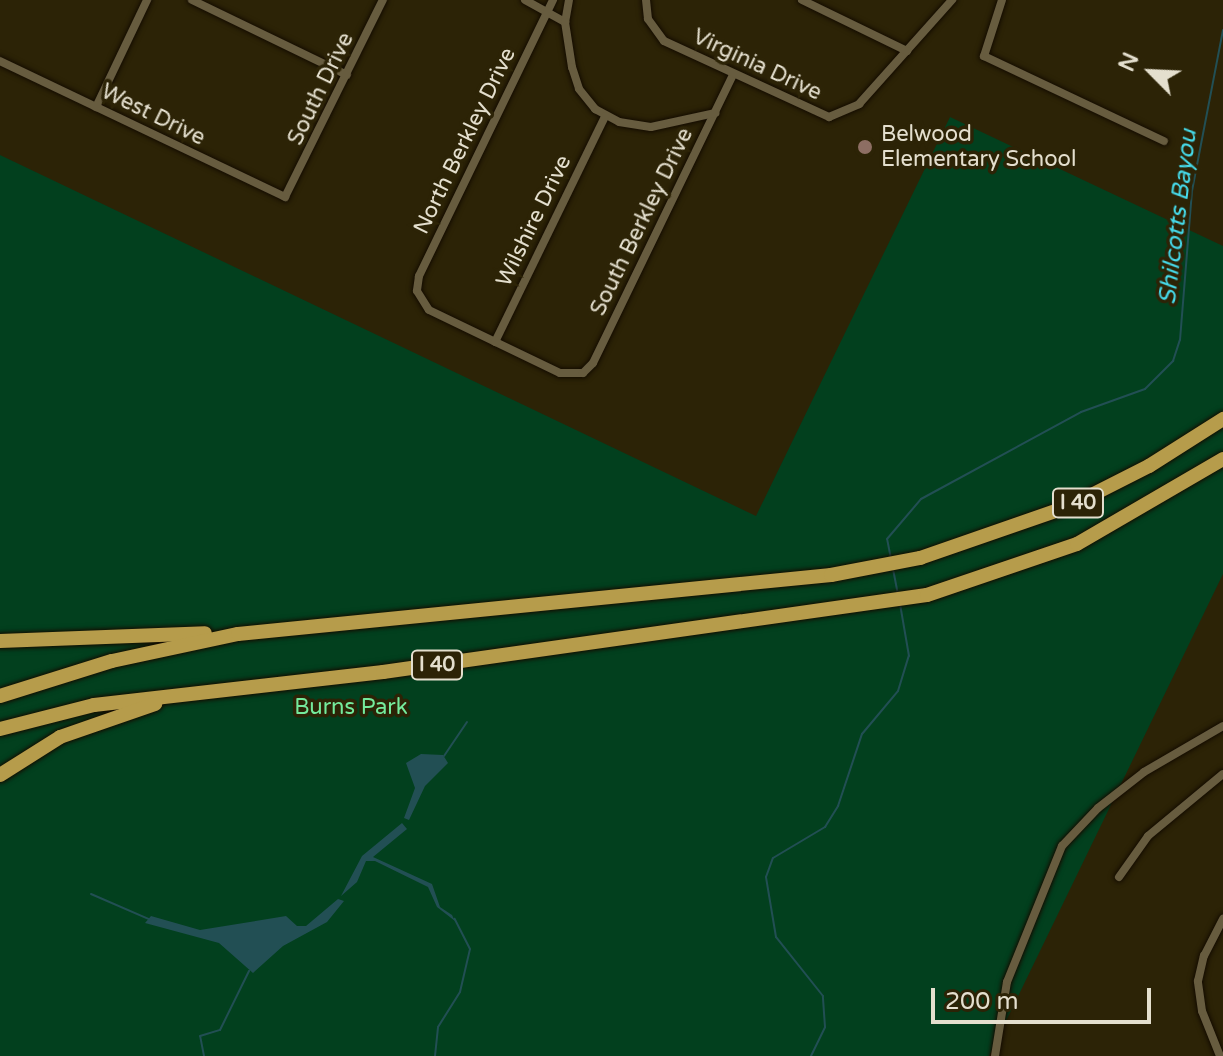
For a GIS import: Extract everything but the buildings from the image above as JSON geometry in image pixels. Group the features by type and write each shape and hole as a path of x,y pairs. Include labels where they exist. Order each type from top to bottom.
{"highway":[{"name":"I 40","path":"0,696 112,661 238,634 868,569 920,558 1082,501 1223,419"},
{"name":"I 40","path":"0,729 94,705 874,606 927,595 1077,544 1223,459"},
{"path":"0,641 238,634"},
{"path":"0,775 60,737 178,696"}],"street":[{"path":"96,107 147,0"},
{"path":"192,0 347,75"},
{"name":"South Drive","path":"290,194 383,0"},
{"path":"525,0 565,22"},
{"name":"North Berkley Drive","path":"495,342 429,310 420,300 419,276 553,0"},
{"path":"569,0 565,22 575,79 586,99 605,116 651,127 715,113"},
{"name":"Virginia Drive","path":"646,0 648,19 659,37 733,75 829,117 850,111 952,0"},
{"path":"802,0 907,51"},
{"path":"1002,0 984,56 1164,141"},
{"name":"West Drive","path":"0,61 270,193 290,194"},
{"name":"South Berkley Drive","path":"495,342 573,375 593,363 733,75"},
{"name":"Wilshire Drive","path":"495,342 605,116"},
{"path":"995,1056 1007,982 1062,846 1098,808 1144,772 1223,726"},
{"path":"1119,877 1142,842 1223,774"},
{"path":"1220,1056 1202,1011 1198,981 1204,956 1223,919"}],"green space":[{"name":"Burns Park","path":"950,117 1223,246 1223,574 989,1056 0,1056 0,155 756,516"}],"water":[{"path":"421,754 443,755 448,763 425,786 409,820 404,818 415,788 406,763"},
{"path":"402,823 407,829 373,857 432,884 440,907 455,921 437,907 428,887 375,861 366,861 357,882 341,896 362,856"},
{"path":"338,899 344,901 327,922 283,946 253,973 219,943 145,923 151,916 200,930 286,916 297,926 306,926"}],"waterway":[{"name":"Shilcotts Bayou","path":"891,559 887,539 921,499 1081,412 1145,389 1173,361 1180,340 1192,191 1223,30"},
{"path":"893,569 898,594"},
{"path":"811,1056 825,1027 823,996 776,937 766,877 773,858 825,827 838,806 862,734 898,691 909,656 900,604"},
{"path":"444,756 467,722"},
{"path":"91,894 151,920"},
{"path":"435,1056 438,1027 460,992 470,949 455,919"},
{"path":"204,1056 200,1036 220,1030 249,971"}],"place":[{"name":"Belwood Elementary School","path":"865,147"}]}
